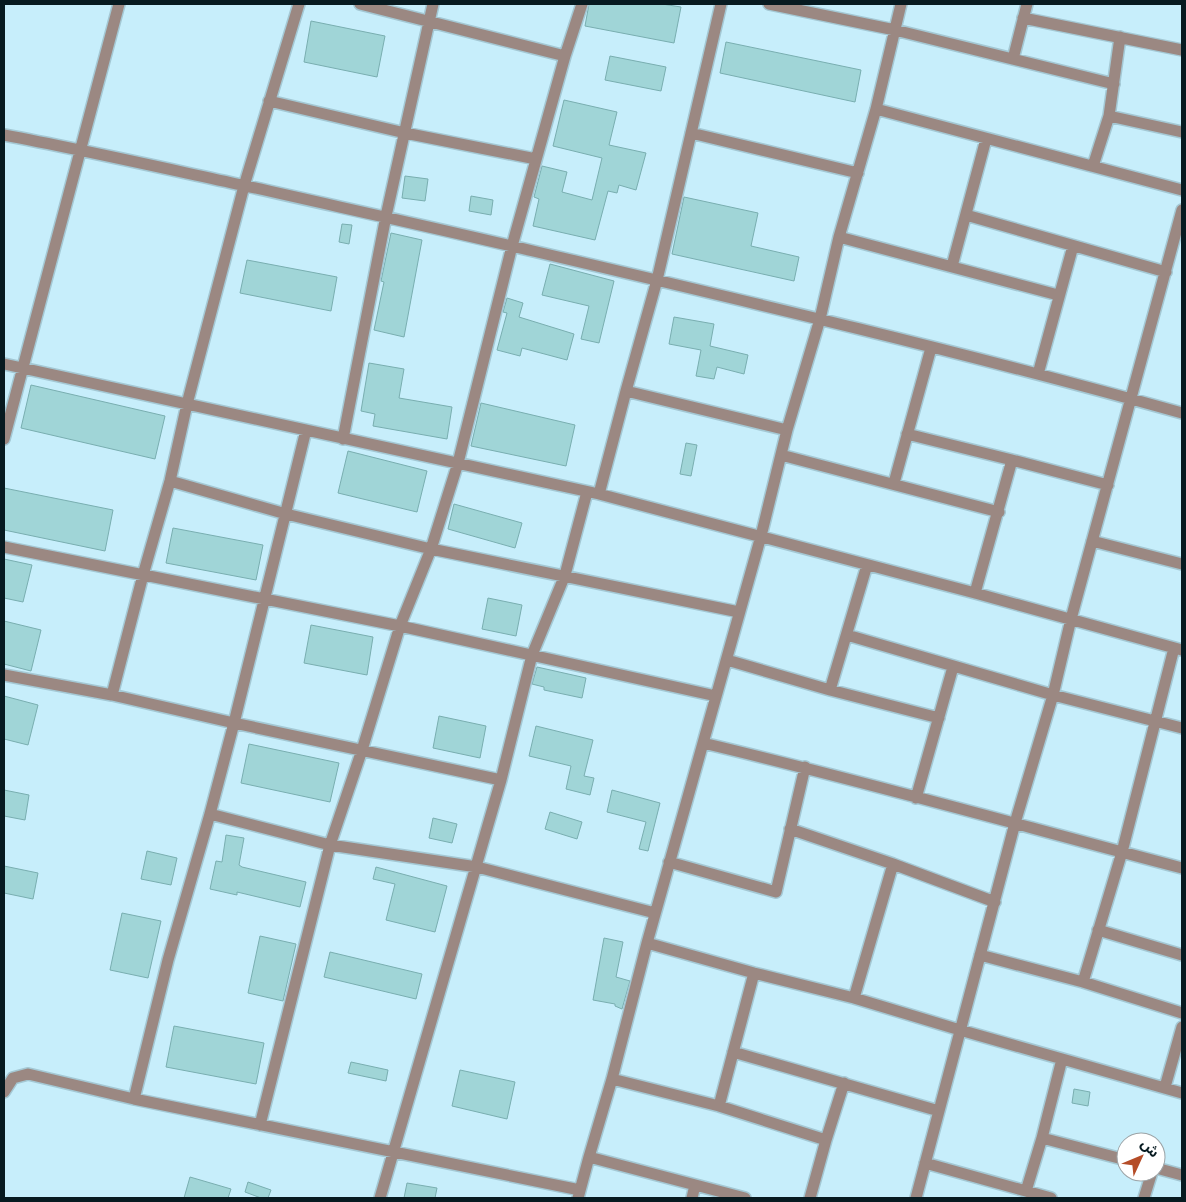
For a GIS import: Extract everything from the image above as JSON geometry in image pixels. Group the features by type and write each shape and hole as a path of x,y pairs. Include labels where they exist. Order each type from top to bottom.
{"street":[{"path":"4,439 119,4"},
{"path":"112,695 170,481 187,404 244,186 299,4"},
{"path":"360,4 565,56"},
{"path":"343,438 386,216 434,4"},
{"path":"260,1125 330,845 362,750 400,626 431,548 458,463 512,246 565,56 582,4"},
{"path":"599,494 657,280 721,4"},
{"path":"769,4 895,30 1114,84"},
{"path":"4,1092 13,1078 28,1074 134,1099 395,1151 579,1194 612,1079 669,862 761,536 787,430 820,319 839,236 876,109 901,4"},
{"path":"1013,59 1027,4"},
{"path":"1023,18 1182,50"},
{"path":"1093,166 1109,116 1120,37"},
{"path":"269,101 405,133 536,159"},
{"path":"876,109 1182,190"},
{"path":"1109,116 1182,132"},
{"path":"691,133 858,173"},
{"path":"4,135 80,149 386,216 820,319 1038,374 1182,413"},
{"path":"952,266 986,138"},
{"path":"916,1198 980,955 1053,695 1071,619 1182,210"},
{"path":"966,215 1166,272"},
{"path":"839,236 1058,295"},
{"path":"1038,374 1058,295 1073,246"},
{"path":"894,483 931,348"},
{"path":"4,364 599,494 867,566 975,592 1178,649 1154,720 1122,852 1083,982"},
{"path":"626,391 787,430"},
{"path":"134,1099 168,960 234,723 306,430"},
{"path":"907,434 1108,485"},
{"path":"781,455 894,483 998,512"},
{"path":"975,592 1012,460"},
{"path":"170,481 286,514 431,548 739,612"},
{"path":"380,1198 477,867 532,655 565,575 587,492"},
{"path":"1092,541 1182,564"},
{"path":"4,547 400,626 716,696"},
{"path":"830,690 867,566"},
{"path":"846,635 1053,695 1182,728"},
{"path":"727,660 830,690 939,718"},
{"path":"916,798 953,667"},
{"path":"4,675 112,695 501,780"},
{"path":"703,743 805,767 1182,868"},
{"path":"669,862 776,892 805,767"},
{"path":"210,814 330,845 477,867 655,913"},
{"path":"790,828 995,902"},
{"path":"854,998 893,864"},
{"path":"1098,930 1182,955"},
{"path":"647,943 754,973 854,998 1182,1093"},
{"path":"980,955 1083,982 1182,1013"},
{"path":"719,1106 754,973"},
{"path":"1165,1088 1182,1027"},
{"path":"733,1052 939,1112"},
{"path":"1026,1191 1062,1059"},
{"path":"612,1079 719,1106 826,1140"},
{"path":"810,1198 844,1083"},
{"path":"1042,1138 1116,1157"},
{"path":"589,1157 745,1198"},
{"path":"925,1164 1051,1198"},
{"path":"1166,1169 1181,1171"},
{"path":"1144,1198 1149,1182"},
{"path":"692,1198 695,1185"}],"building":[{"path":"589,4 662,4 681,7 674,43 585,26"},
{"path":"311,21 385,36 377,77 304,62"},
{"path":"726,42 861,70 855,102 720,73"},
{"path":"610,56 666,67 661,91 605,80"},
{"path":"564,100 617,112 609,145 646,153 636,190 619,185 617,193 608,191 595,240 533,226 539,199 534,197 542,166 567,172 562,192 592,200 602,158 553,146"},
{"path":"405,176 428,179 425,201 402,198"},
{"path":"471,196 493,200 491,215 469,211"},
{"path":"684,197 758,213 751,246 799,257 794,281 672,254"},
{"path":"342,224 352,225 349,244 339,242"},
{"path":"391,233 422,240 404,337 374,330 384,282 381,281"},
{"path":"247,260 337,277 331,311 240,293"},
{"path":"550,264 614,281 599,343 581,339 589,306 542,295"},
{"path":"507,298 523,303 519,317 574,334 567,360 522,348 520,356 497,350 507,313 503,312"},
{"path":"674,317 714,324 710,346 748,355 744,374 717,367 714,379 696,376 701,350 669,344"},
{"path":"369,363 404,369 399,398 452,407 447,439 373,426 375,414 361,411"},
{"path":"31,385 165,416 155,459 21,428"},
{"path":"481,403 575,425 566,466 471,446"},
{"path":"686,443 697,445 691,476 680,474"},
{"path":"348,451 427,471 417,512 338,493"},
{"path":"4,488 113,510 105,551 4,530"},
{"path":"454,504 522,523 515,548 448,529"},
{"path":"173,528 263,545 256,580 166,563"},
{"path":"4,559 32,565 23,602 4,598"},
{"path":"488,598 522,605 516,636 482,629"},
{"path":"4,621 41,630 31,671 4,664"},
{"path":"311,625 373,637 367,675 304,663"},
{"path":"537,667 586,678 582,698 544,690 544,687 532,684"},
{"path":"4,696 38,705 28,745 4,739"},
{"path":"439,716 486,726 480,758 433,748"},
{"path":"536,726 593,740 584,776 594,778 590,795 566,789 571,766 529,756"},
{"path":"249,744 339,763 330,802 241,783"},
{"path":"4,790 29,795 25,820 4,816"},
{"path":"612,790 660,803 648,851 639,849 646,822 607,812"},
{"path":"550,812 582,822 577,839 545,829"},
{"path":"433,818 457,824 452,843 429,838"},
{"path":"226,835 244,838 239,865 242,867 306,882 300,907 237,892 237,895 210,889 216,861 222,862"},
{"path":"147,851 177,858 171,885 141,879"},
{"path":"4,866 38,873 33,899 4,893"},
{"path":"376,867 447,886 435,932 386,920 395,884 373,879"},
{"path":"122,913 161,921 148,978 110,970"},
{"path":"260,936 296,944 283,1001 248,993"},
{"path":"604,938 623,942 616,977 630,981 622,1009 615,1006 615,1004 593,1000"},
{"path":"330,952 422,974 416,999 324,977"},
{"path":"174,1026 264,1043 256,1084 166,1067"},
{"path":"351,1062 388,1070 386,1081 348,1073"},
{"path":"460,1070 515,1082 507,1119 452,1106"},
{"path":"1074,1089 1090,1092 1088,1106 1072,1103"},
{"path":"190,1177 231,1189 228,1198 184,1198"},
{"path":"248,1182 271,1190 268,1198 261,1198 245,1192"},
{"path":"407,1183 437,1188 435,1198 404,1198"}]}
